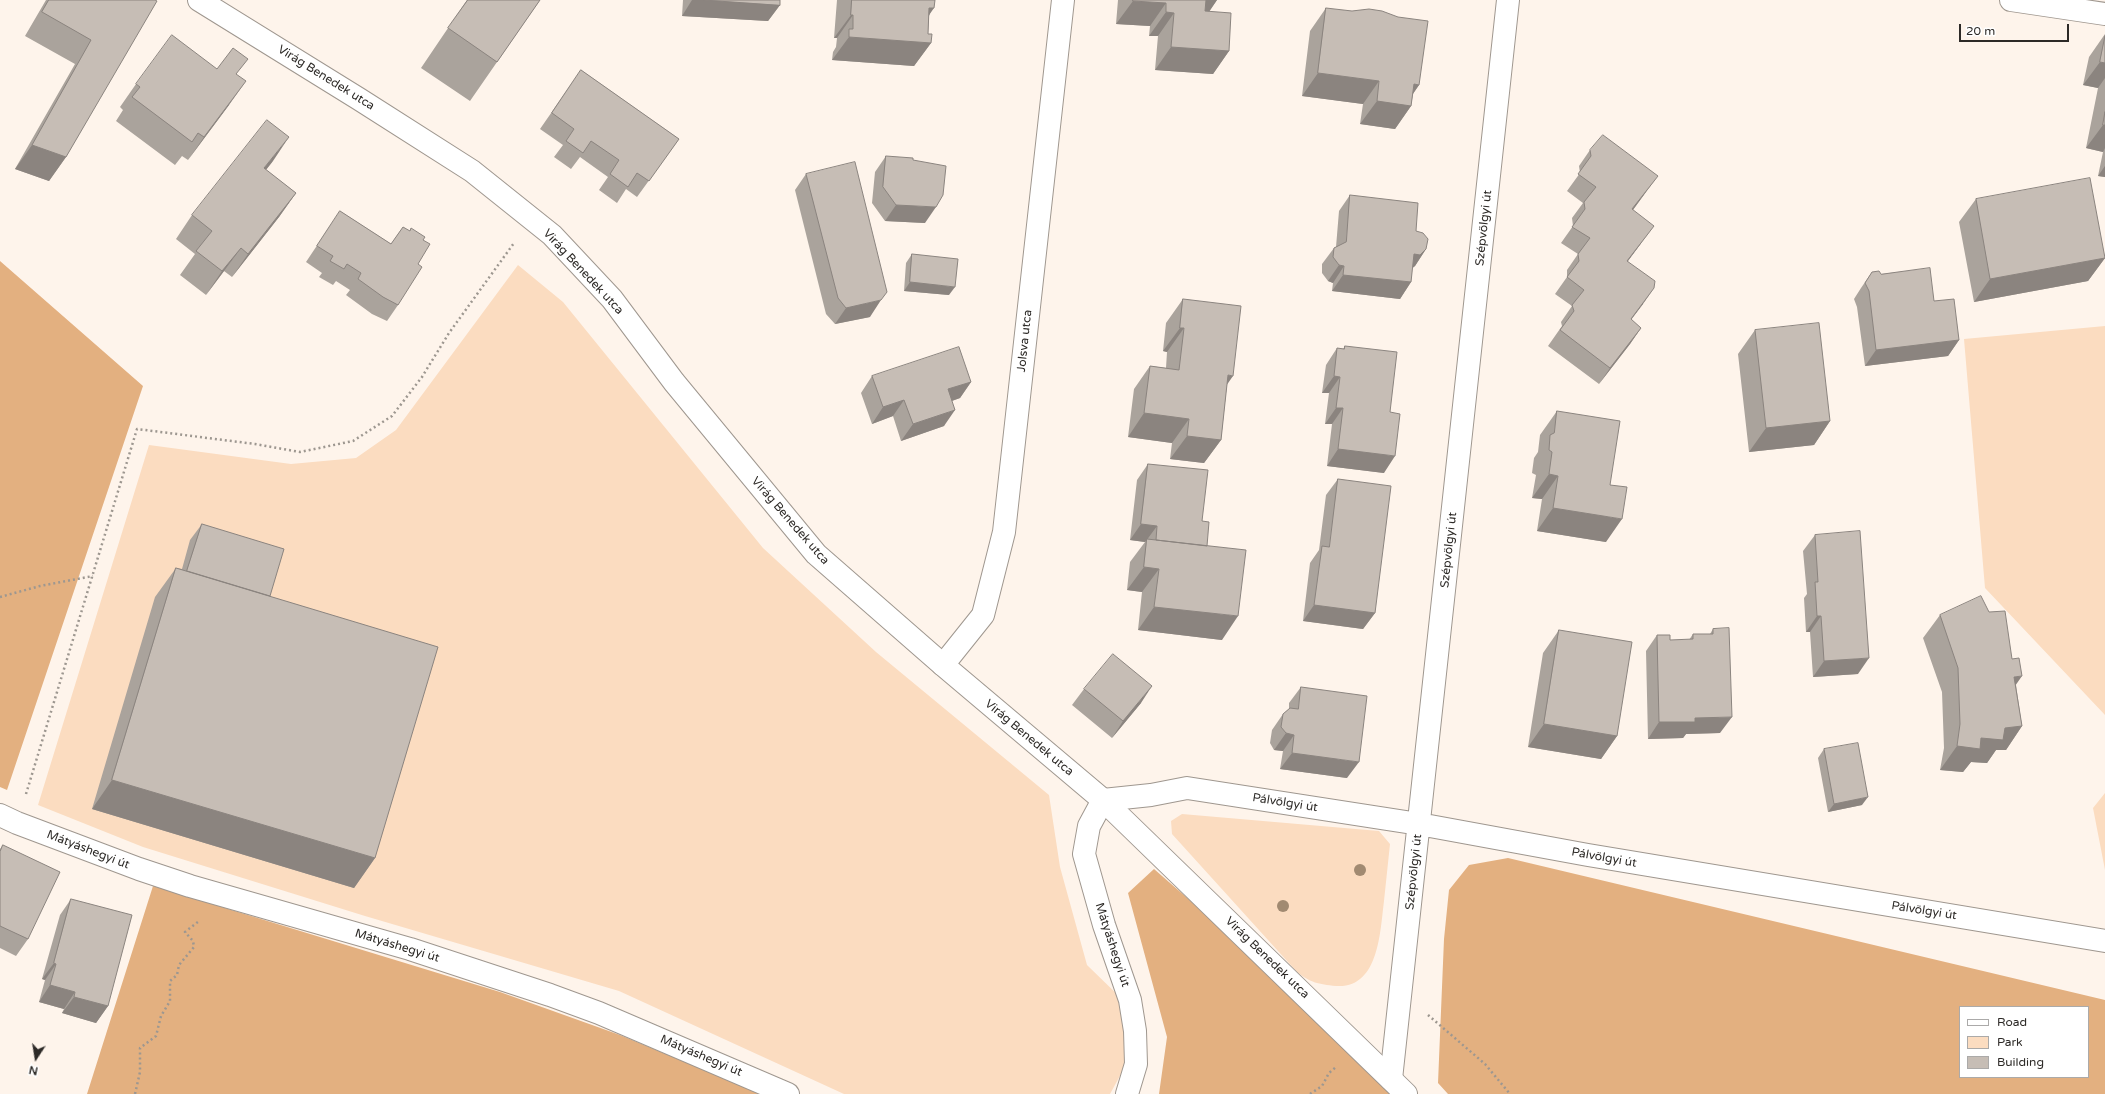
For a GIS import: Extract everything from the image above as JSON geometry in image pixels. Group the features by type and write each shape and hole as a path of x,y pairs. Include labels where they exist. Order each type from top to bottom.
{"street":[{"name":"Virág Benedek utca","path":"199,0 472,171 552,235 612,299 674,382 816,554 943,666 1103,800 1391,1079"},
{"name":"Jolsva utca","path":"943,666 983,615 1004,532 1064,0"},
{"name":"Szépvölgyi út","path":"1391,1079 1508,0"},
{"path":"2011,0 2105,14"},
{"name":"Pálvölgyi út","path":"1103,800 1151,795 1187,788 1419,824 1588,855 2105,941"},
{"name":"Mátyáshegyi út","path":"1103,800 1089,826 1084,854 1104,925 1130,1000 1135,1031 1136,1064 1127,1094"},
{"name":"Mátyáshegyi út","path":"9,819 139,869 230,898 410,949 550,995 599,1013 788,1094"},
{"path":"1391,1079 1406,1094"}],"path":[{"path":"9,819 93,576 137,429 255,444 300,452 352,441 392,416 422,377 449,333 532,218"},
{"path":"0,597 40,586 93,576"},
{"path":"135,1094 140,1072 140,1048 156,1036 161,1016 170,1002 170,981 177,975 179,965 194,947 189,935 185,932 201,920 212,915 230,898"},
{"path":"1401,991 1485,1064 1510,1094"},
{"path":"1310,1094 1322,1086 1329,1073 1358,1047"}],"green space":[{"path":"518,265 563,302 763,548 876,652 1049,795 1060,867 1087,965 1123,1000 1127,1063 1110,1094 844,1094 619,991 365,916 143,847 38,805 149,445 291,464 356,458 396,430"},
{"path":"2105,326 2105,715 1985,588 1964,339"},
{"path":"2105,793 2105,870 2093,808"},
{"path":"1182,814 1379,831 1390,844 1381,928 1375,956 1369,969 1361,978 1350,984 1336,986 1324,985 1306,979 1297,972 1172,834 1171,821"}],"shaded area":[{"path":"0,261 143,386 7,790 0,787"},
{"path":"1508,858 2105,1000 2105,1094 1448,1094 1438,1083 1444,939 1449,890 1469,865"},
{"path":"1154,869 1358,1047 1406,1094 1159,1094 1167,1037 1128,893"},
{"path":"153,886 500,992 620,1035 762,1094 87,1094"}],"building":[{"path":"49,0 157,1 66,157 32,145 91,40 42,12"},
{"path":"468,0 540,0 497,62 448,28"},
{"path":"704,0 780,0 780,5"},
{"path":"852,0 935,0 934,8 929,8 928,34 932,34 931,43 849,37 849,29 853,29 853,15 851,15"},
{"path":"1133,0 1206,0 1205,11 1231,13 1229,51 1171,47 1174,13 1166,12 1166,3"},
{"path":"1326,8 1352,11 1369,9 1382,11 1398,17 1428,21 1419,85 1414,84 1411,106 1377,101 1379,81 1318,73"},
{"path":"172,35 217,69 233,48 248,59 236,74 246,81 204,137 198,133 192,142 132,97 140,87 136,84"},
{"path":"2105,36 2105,63 2100,62"},
{"path":"581,70 679,139 649,181 637,173 628,187 610,174 619,160 591,141 583,153 566,141 574,129 552,113"},
{"path":"2105,112 2105,125 2103,125"},
{"path":"267,120 289,137 264,168 296,193 248,254 241,248 222,271 196,251 212,231 192,215"},
{"path":"1603,135 1658,176 1632,209 1654,226 1627,261 1655,281 1654,288 1631,319 1641,328 1610,368 1560,330 1574,311 1572,305 1584,290 1567,277 1579,261 1578,254 1590,238 1572,227 1585,209 1584,202 1596,187 1578,174 1591,156 1590,150"},
{"path":"886,156 913,158 913,160 946,166 943,195 936,207 896,205 883,187"},
{"path":"855,162 887,292 881,300 846,308 838,298 806,174"},
{"path":"2090,178 2105,258 1990,279 1976,199"},
{"path":"1350,195 1418,203 1416,231 1423,233 1428,239 1426,249 1420,255 1414,254 1411,282 1343,275 1344,266 1339,265 1333,257 1334,248 1346,242"},
{"path":"340,211 391,244 403,227 410,231 411,228 425,237 423,240 430,244 418,264 422,267 398,305 383,297 358,279 361,273 347,264 344,269 330,261 333,256 317,246"},
{"path":"912,254 958,259 955,287 910,282"},
{"path":"1930,268 1934,301 1954,299 1959,340 1876,350 1869,291 1865,283 1872,272 1879,271 1881,274"},
{"path":"1183,299 1241,306 1233,376 1228,375 1221,440 1187,436 1189,419 1144,413 1150,366 1179,370 1184,328 1180,328"},
{"path":"1819,323 1830,421 1766,428 1755,330"},
{"path":"1345,346 1397,352 1390,412 1400,414 1395,456 1338,449 1343,408 1336,408 1340,377 1334,376 1337,348 1344,349"},
{"path":"959,347 971,382 948,389 955,410 913,424 904,400 883,407 872,376"},
{"path":"1557,411 1620,421 1610,485 1627,487 1622,519 1553,508 1558,476 1549,474 1552,452 1549,450 1550,435 1554,433"},
{"path":"1148,464 1208,470 1202,521 1209,522 1207,546 1156,540 1157,526 1141,524"},
{"path":"1338,479 1391,486 1375,613 1314,605 1322,546 1329,547"},
{"path":"202,524 284,549 270,596 187,571"},
{"path":"1860,531 1869,658 1824,661 1821,616 1817,616 1815,582 1818,582 1815,535"},
{"path":"1147,539 1246,550 1238,616 1154,607 1159,569 1144,567"},
{"path":"176,568 438,647 375,858 112,780"},
{"path":"1981,596 1989,612 2005,611 2012,659 2019,658 2022,676 2014,677 2022,726 2005,728 2003,740 1981,738 1980,749 1957,746 1960,724 1958,668 1940,615"},
{"path":"1729,628 1732,717 1695,718 1695,722 1659,722 1657,635 1670,635 1670,640 1693,639 1693,634 1713,634 1713,629"},
{"path":"1559,630 1632,642 1617,736 1544,724"},
{"path":"1113,654 1152,686 1123,721 1084,689"},
{"path":"1301,687 1367,696 1359,762 1292,753 1294,735 1286,733 1281,727 1283,714 1290,708 1298,709"},
{"path":"1858,743 1868,797 1834,804 1824,749"},
{"path":"3,845 60,872 28,939 0,926 0,852"},
{"path":"71,899 132,915 108,1006 74,997 75,992 50,985 56,964 54,963"}]}
